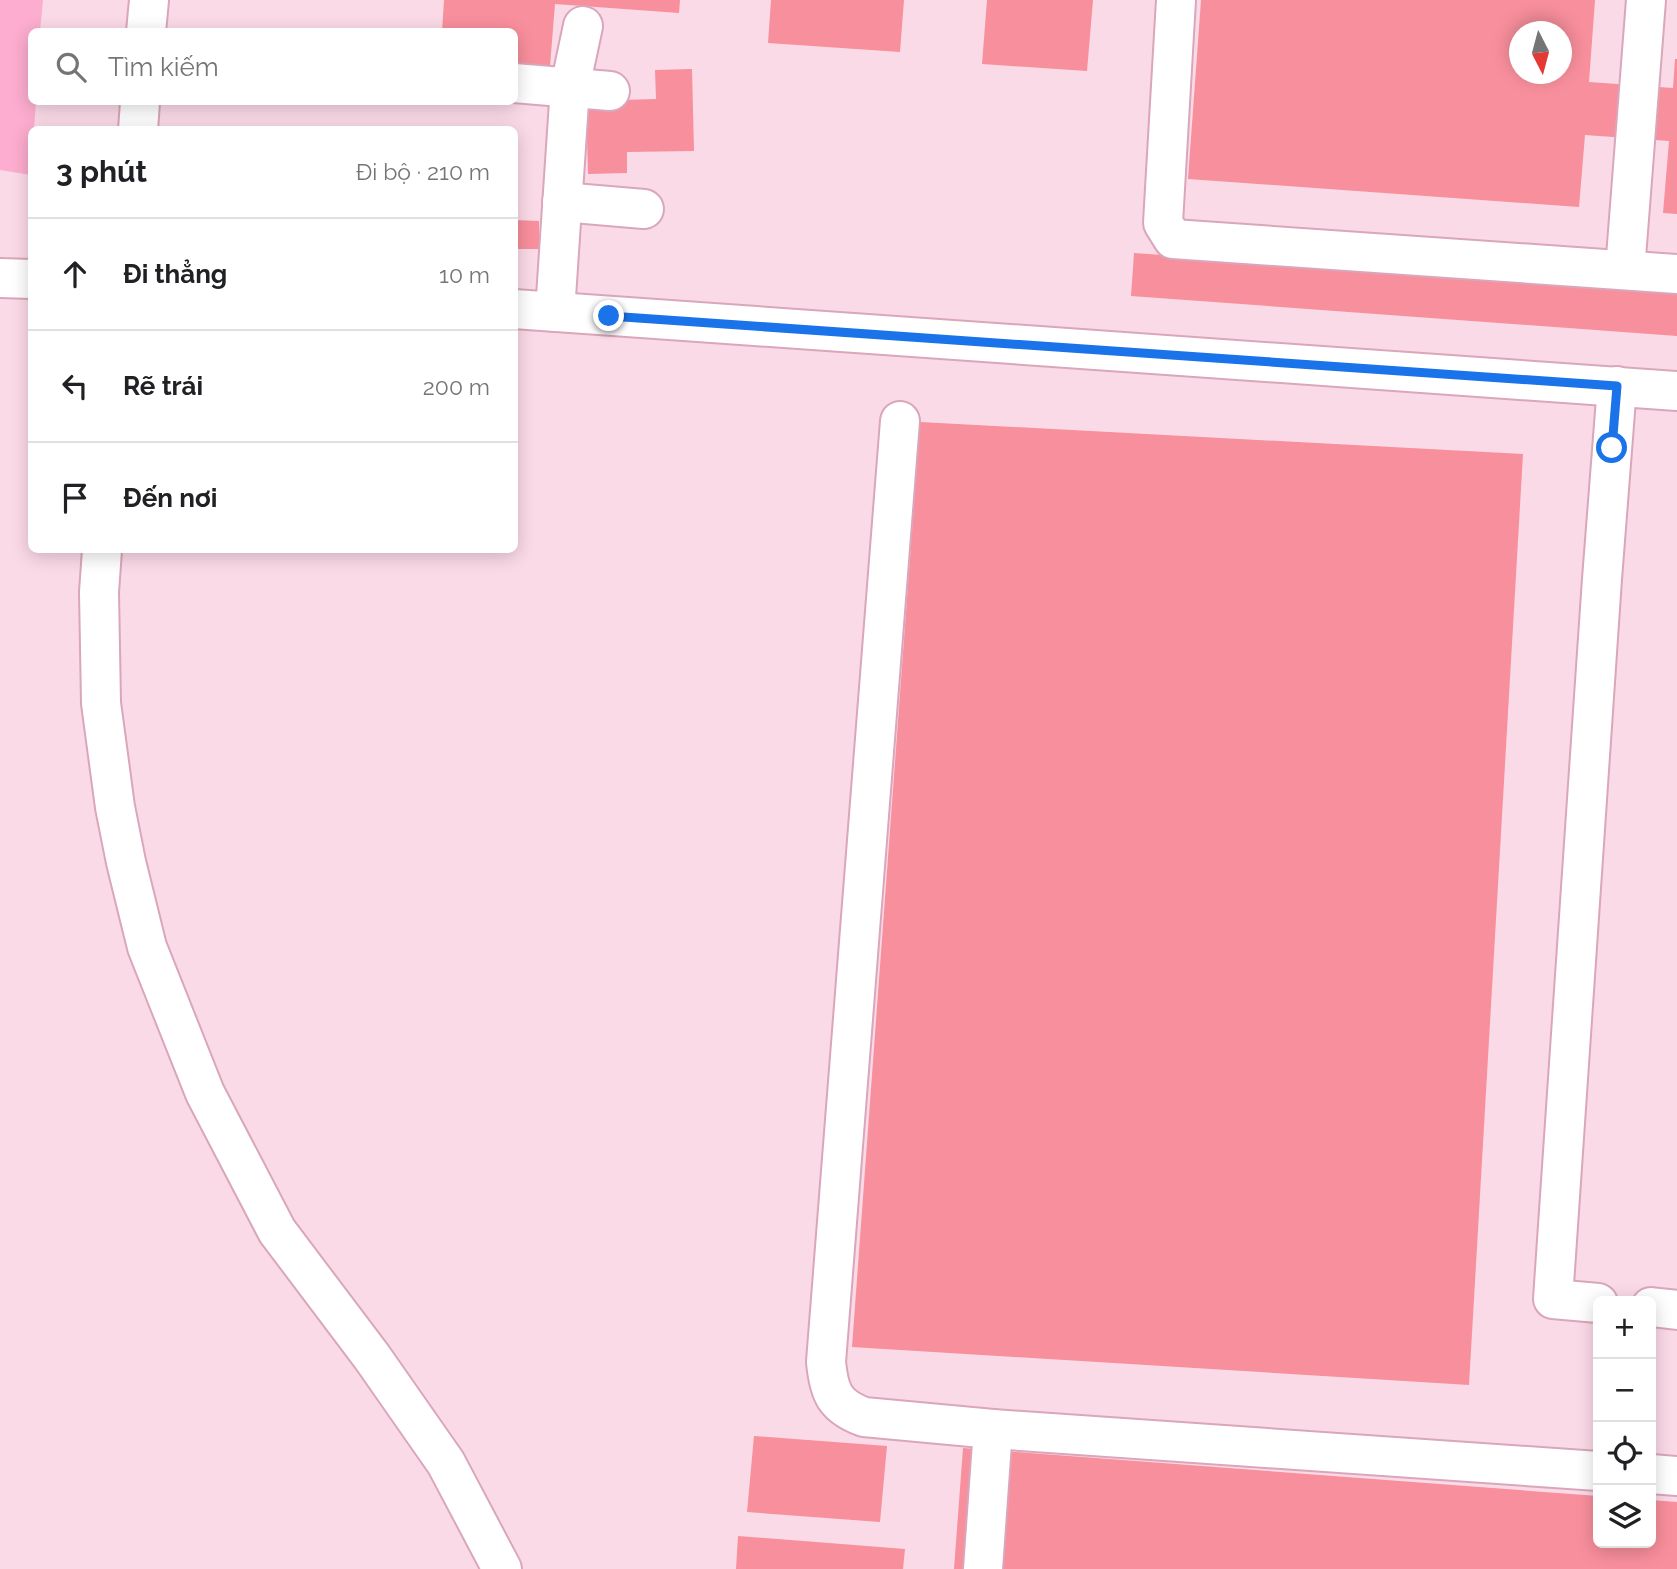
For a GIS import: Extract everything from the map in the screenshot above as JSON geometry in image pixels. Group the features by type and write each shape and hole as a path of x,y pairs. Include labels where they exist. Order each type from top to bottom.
{"street":[{"path":"146,28 149,0"},
{"path":"1176,0 1163,223 1173,239 1677,274"},
{"path":"1625,270 1646,0"},
{"path":"555,312 570,87 583,26"},
{"path":"518,83 610,91"},
{"path":"138,126 140,105"},
{"path":"562,202 644,209"},
{"path":"0,278 28,279"},
{"path":"518,309 1677,391"},
{"path":"1593,1302 1553,1298 1617,386"},
{"path":"900,421 826,1362 832,1393 841,1405 864,1417 993,1429 1593,1471"},
{"path":"102,553 99,592 101,703 115,807 147,947 205,1093 277,1231 372,1357 446,1463 502,1569"},
{"path":"1656,1308 1677,1310"},
{"path":"983,1569 993,1429"},
{"path":"1656,1474 1677,1476"}],"shaded area":[{"path":"0,0 43,0 40,28 28,28 28,105 36,105 34,126 28,126 28,175 0,170"}],"building":[{"path":"444,0 680,0 679,13 555,4 550,66 518,64 518,28 442,28"},
{"path":"771,0 904,0 900,52 768,43"},
{"path":"987,0 1093,0 1087,71 982,64"},
{"path":"1201,0 1595,0 1589,82 1673,88 1677,59 1677,214 1663,213 1669,141 1585,135 1579,207 1188,179"},
{"path":"692,69 694,151 627,152 627,173 588,174 586,101 656,99 655,70"},
{"path":"518,220 539,221 539,249 518,249"},
{"path":"1134,253 1677,292 1677,336 1131,296"},
{"path":"920,422 1523,454 1469,1385 852,1347"},
{"path":"754,1436 887,1446 880,1522 747,1512"},
{"path":"963,1448 1593,1496 1593,1548 1656,1548 1656,1500 1677,1502 1677,1569 954,1569"},
{"path":"738,1536 905,1549 903,1569 736,1569"}],"route":[{"path":"609,316 1617,386 1612,448"}]}
